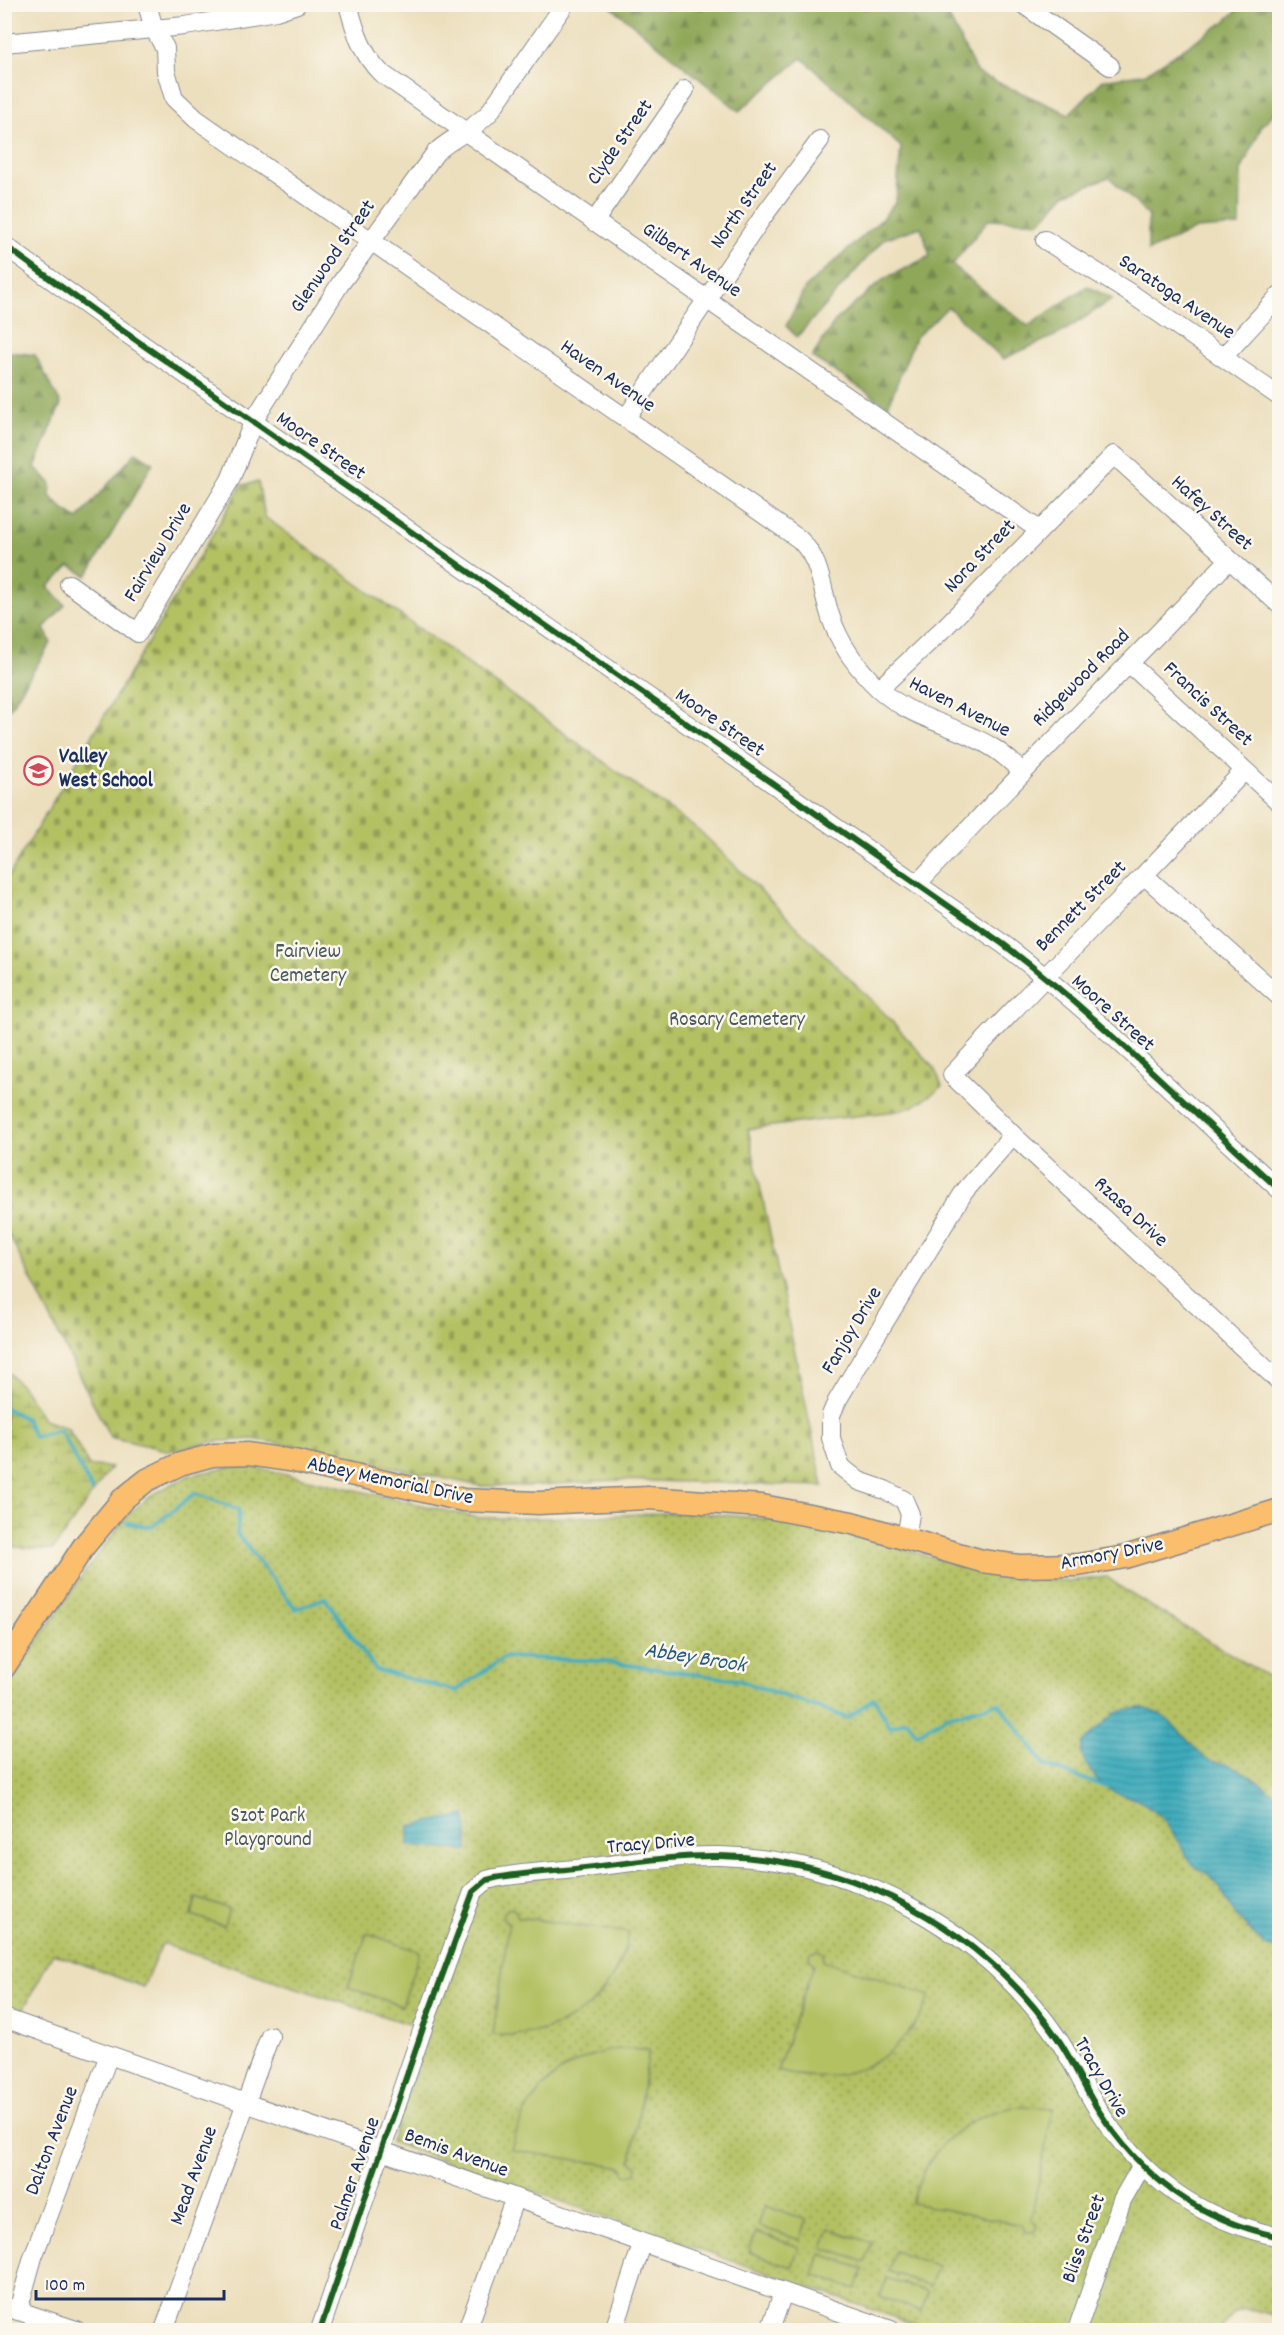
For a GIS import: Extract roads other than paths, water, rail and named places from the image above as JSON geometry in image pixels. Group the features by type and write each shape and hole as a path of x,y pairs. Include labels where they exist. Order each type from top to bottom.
{"main road":[{"name":"Abbey Memorial Drive","path":"4,1667 84,1546 123,1499 147,1480 180,1464 213,1455 248,1454 294,1461 463,1500 538,1503 648,1498 762,1506 852,1523 906,1539"},
{"name":"Armory Drive","path":"906,1539 1002,1565 1036,1567 1077,1565 1125,1557 1163,1547 1280,1510"}],"street":[{"name":"Haven Avenue","path":"147,4 154,28 165,48 166,71 174,98 196,119 763,512 806,545 817,563 837,632 853,660 879,689 917,716 987,744 1000,752 1022,772"},
{"path":"4,43 154,28 276,11 297,4"},
{"name":"Gilbert Avenue","path":"348,4 359,42 371,63 381,73 1039,530"},
{"name":"Glenwood Street","path":"254,420 370,240 436,152 457,136 466,133 489,113 565,4"},
{"path":"1023,4 1110,66"},
{"name":"Clyde Street","path":"594,222 686,90"},
{"name":"North Street","path":"626,418 762,218 820,140"},
{"name":"Saratoga Avenue","path":"1045,240 1133,296 1280,397"},
{"name":"Moore Street","path":"4,245 111,322 918,883 1045,975 1280,1190"},
{"path":"1222,357 1280,295"},
{"name":"Fairview Drive","path":"69,584 138,633 230,480 254,420"},
{"name":"Nora Street","path":"879,689 945,627 1114,456"},
{"name":"Hafey Street","path":"1114,456 1280,605"},
{"name":"Ridgewood Road","path":"918,883 1022,772 1130,664 1229,560"},
{"name":"Francis Street","path":"1130,664 1280,803"},
{"name":"Bennett Street","path":"952,1075 1045,975 1145,876 1244,771"},
{"path":"1145,876 1280,997"},
{"name":"Rzasa Drive","path":"952,1075 1013,1135 1280,1382"},
{"name":"Fanjoy Drive","path":"906,1539 910,1514 904,1500 892,1492 858,1481 840,1466 831,1438 831,1415 865,1354 964,1192 1013,1135"},
{"name":"Tracy Drive","path":"423,2028 469,1900 476,1887 487,1880 504,1876 687,1857 720,1856 782,1862 834,1875 888,1896 942,1925 986,1957 1019,1988 1043,2018 1060,2041 1095,2106 1116,2136 1142,2165 1172,2192 1213,2216 1258,2232 1280,2237"},
{"name":"Bemis Avenue","path":"4,2018 382,2150 514,2200 891,2331"},
{"name":"Palmer Avenue","path":"320,2331 423,2028"},
{"name":"Mead Avenue","path":"164,2331 270,2036"},
{"name":"Dalton Avenue","path":"11,2308 33,2257 110,2055"},
{"name":"Bliss Street","path":"1077,2331 1122,2200 1142,2165"},
{"path":"467,2331 514,2200"},
{"path":"614,2331 642,2244"},
{"path":"770,2331 783,2293"},
{"path":"11,2308 76,2331"}],"water":[{"path":"1139,1708 1159,1714 1167,1720 1205,1758 1239,1769 1279,1797 1279,1950 1267,1947 1236,1916 1219,1886 1208,1874 1193,1865 1163,1818 1141,1801 1113,1792 1098,1781 1085,1763 1081,1752 1083,1742 1117,1712"},
{"path":"466,1815 468,1851 409,1846 409,1826"}],"waterway":[{"name":"Abbey Brook","path":"4,1407 26,1419 34,1437 60,1430 93,1492"},
{"name":"Abbey Brook","path":"127,1523 152,1527 195,1493 239,1510 237,1534 296,1609 325,1598 376,1670 456,1691 505,1657 599,1661 738,1680 848,1718 874,1698 890,1727 907,1720 917,1734 947,1716 999,1703 1046,1766 1107,1787"}],"place":[{"name":"Valley West School","path":"38,770"}],"park label":[{"name":"Fairview Cemetery","path":"308,965"},
{"name":"Rosary Cemetery","path":"737,1021"},
{"name":"Szot Park Playground","path":"268,1829"}]}
